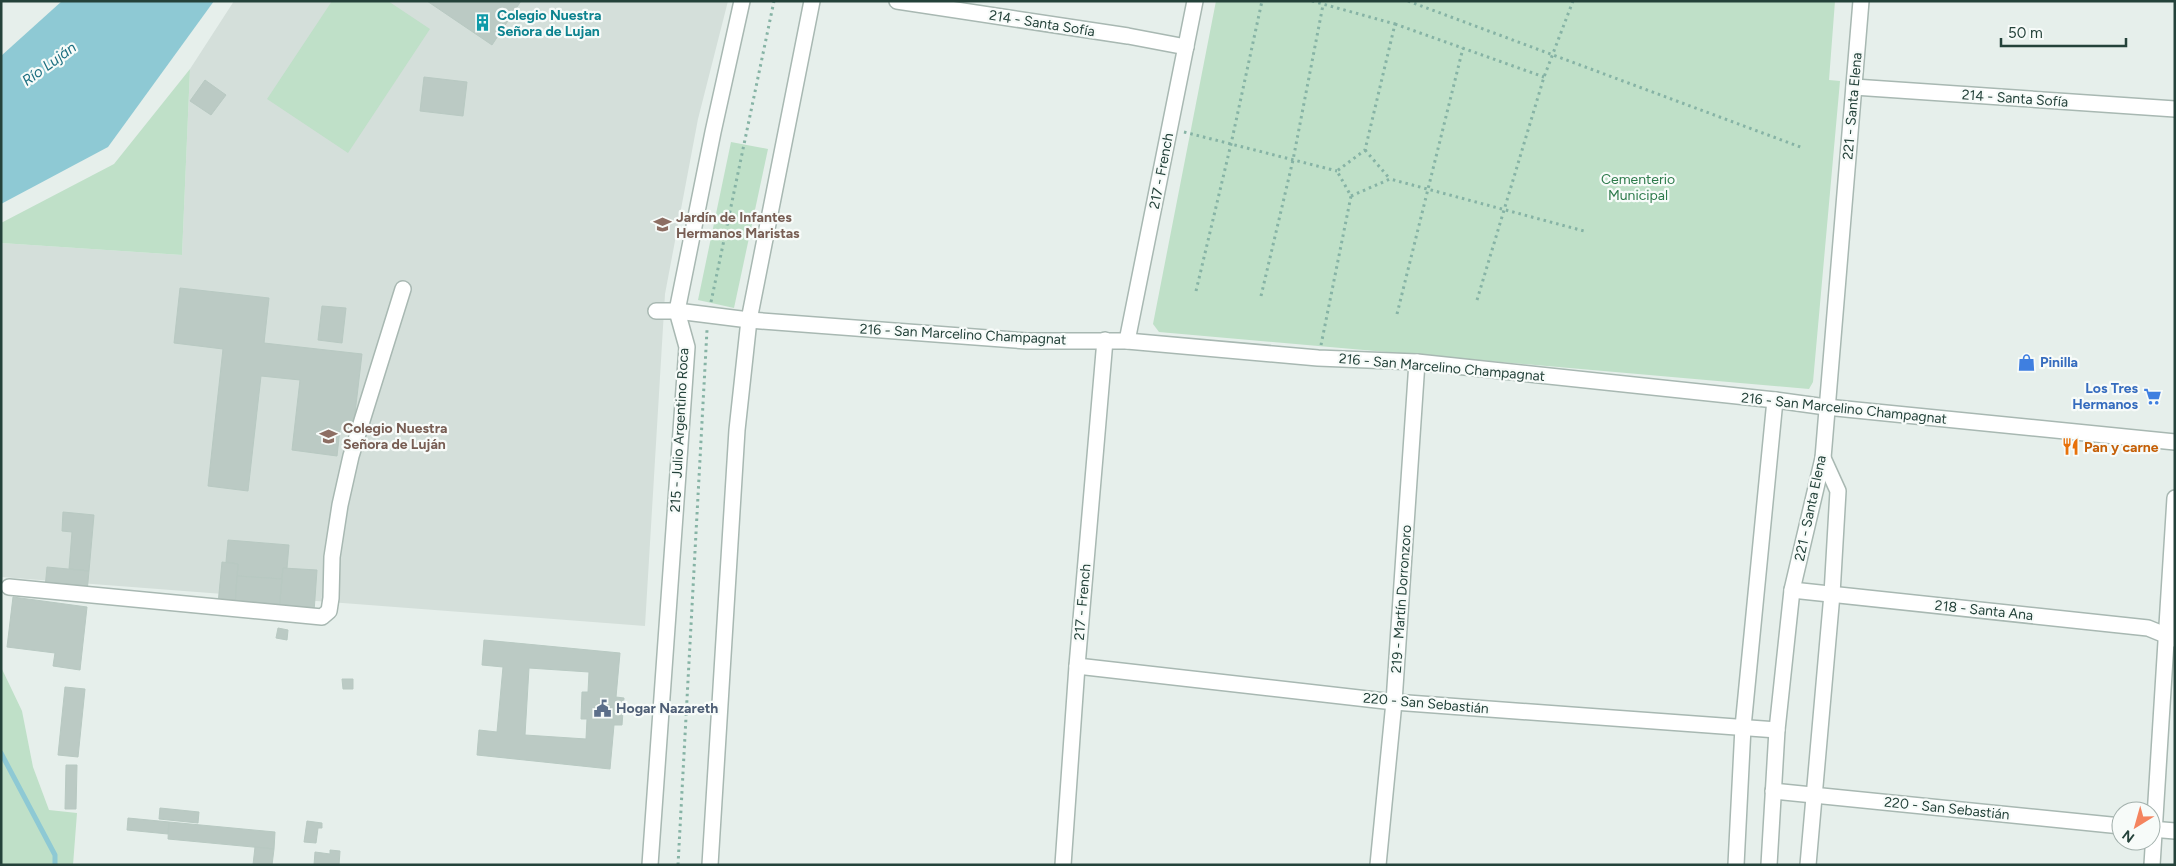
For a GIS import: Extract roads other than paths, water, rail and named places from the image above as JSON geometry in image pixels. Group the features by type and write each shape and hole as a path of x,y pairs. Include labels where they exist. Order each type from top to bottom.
{"street":[{"name":"215 - Julio Argentino Roca","path":"650,865 686,347 677,311 742,1"},
{"path":"710,865 737,430 749,320 812,1"},
{"name":"214 - Santa Sofía","path":"897,1 1128,36 1186,47"},
{"name":"217 - French","path":"1127,341 1196,1"},
{"name":"221 - Santa Elena","path":"1768,865 1777,730 1792,590 1823,458 1861,1"},
{"name":"214 - Santa Sofía","path":"1854,87 2175,110"},
{"path":"9,587 322,617 329,611 332,557 340,505 351,456 403,289"},
{"name":"216 - San Marcelino Champagnat","path":"656,311 677,311 749,320 1027,341 1127,341 1318,358 1417,362 1826,407 2175,442"},
{"name":"217 - French","path":"1063,865 1077,666 1105,340"},
{"name":"219 - Martín Dorronzoro","path":"1378,865 1394,702 1417,362"},
{"path":"1736,865 1743,727 1775,400"},
{"path":"1808,865 1816,795 1838,491 1823,458"},
{"path":"2155,801 2170,637 2175,498"},
{"name":"218 - Santa Ana","path":"1792,590 2148,628 2170,637"},
{"name":"220 - San Sebastián","path":"1077,666 1394,702 1777,730"},
{"name":"220 - San Sebastián","path":"1773,791 2111,825"},
{"path":"2161,830 2175,831"},
{"path":"2152,851 2152,865"}],"water":[{"name":"Río Luján","path":"62,1 214,1 108,147 1,204 1,56"}],"waterway":[{"path":"1,753 55,855 55,865"}],"place":[{"name":"Colegio Nuestra Señora de Lujan","path":"483,23"},
{"name":"Jardín de Infantes Hermanos Maristas","path":"662,225"},
{"name":"Pinilla","path":"2026,362"},
{"name":"Los Tres Hermanos","path":"2152,396"},
{"name":"Colegio Nuestra Señora de Luján","path":"329,436"},
{"name":"Pan y carne","path":"2070,447"},
{"name":"Hogar Nazareth","path":"602,708"}],"park label":[{"name":"Cementerio Municipal","path":"1638,187"}]}
